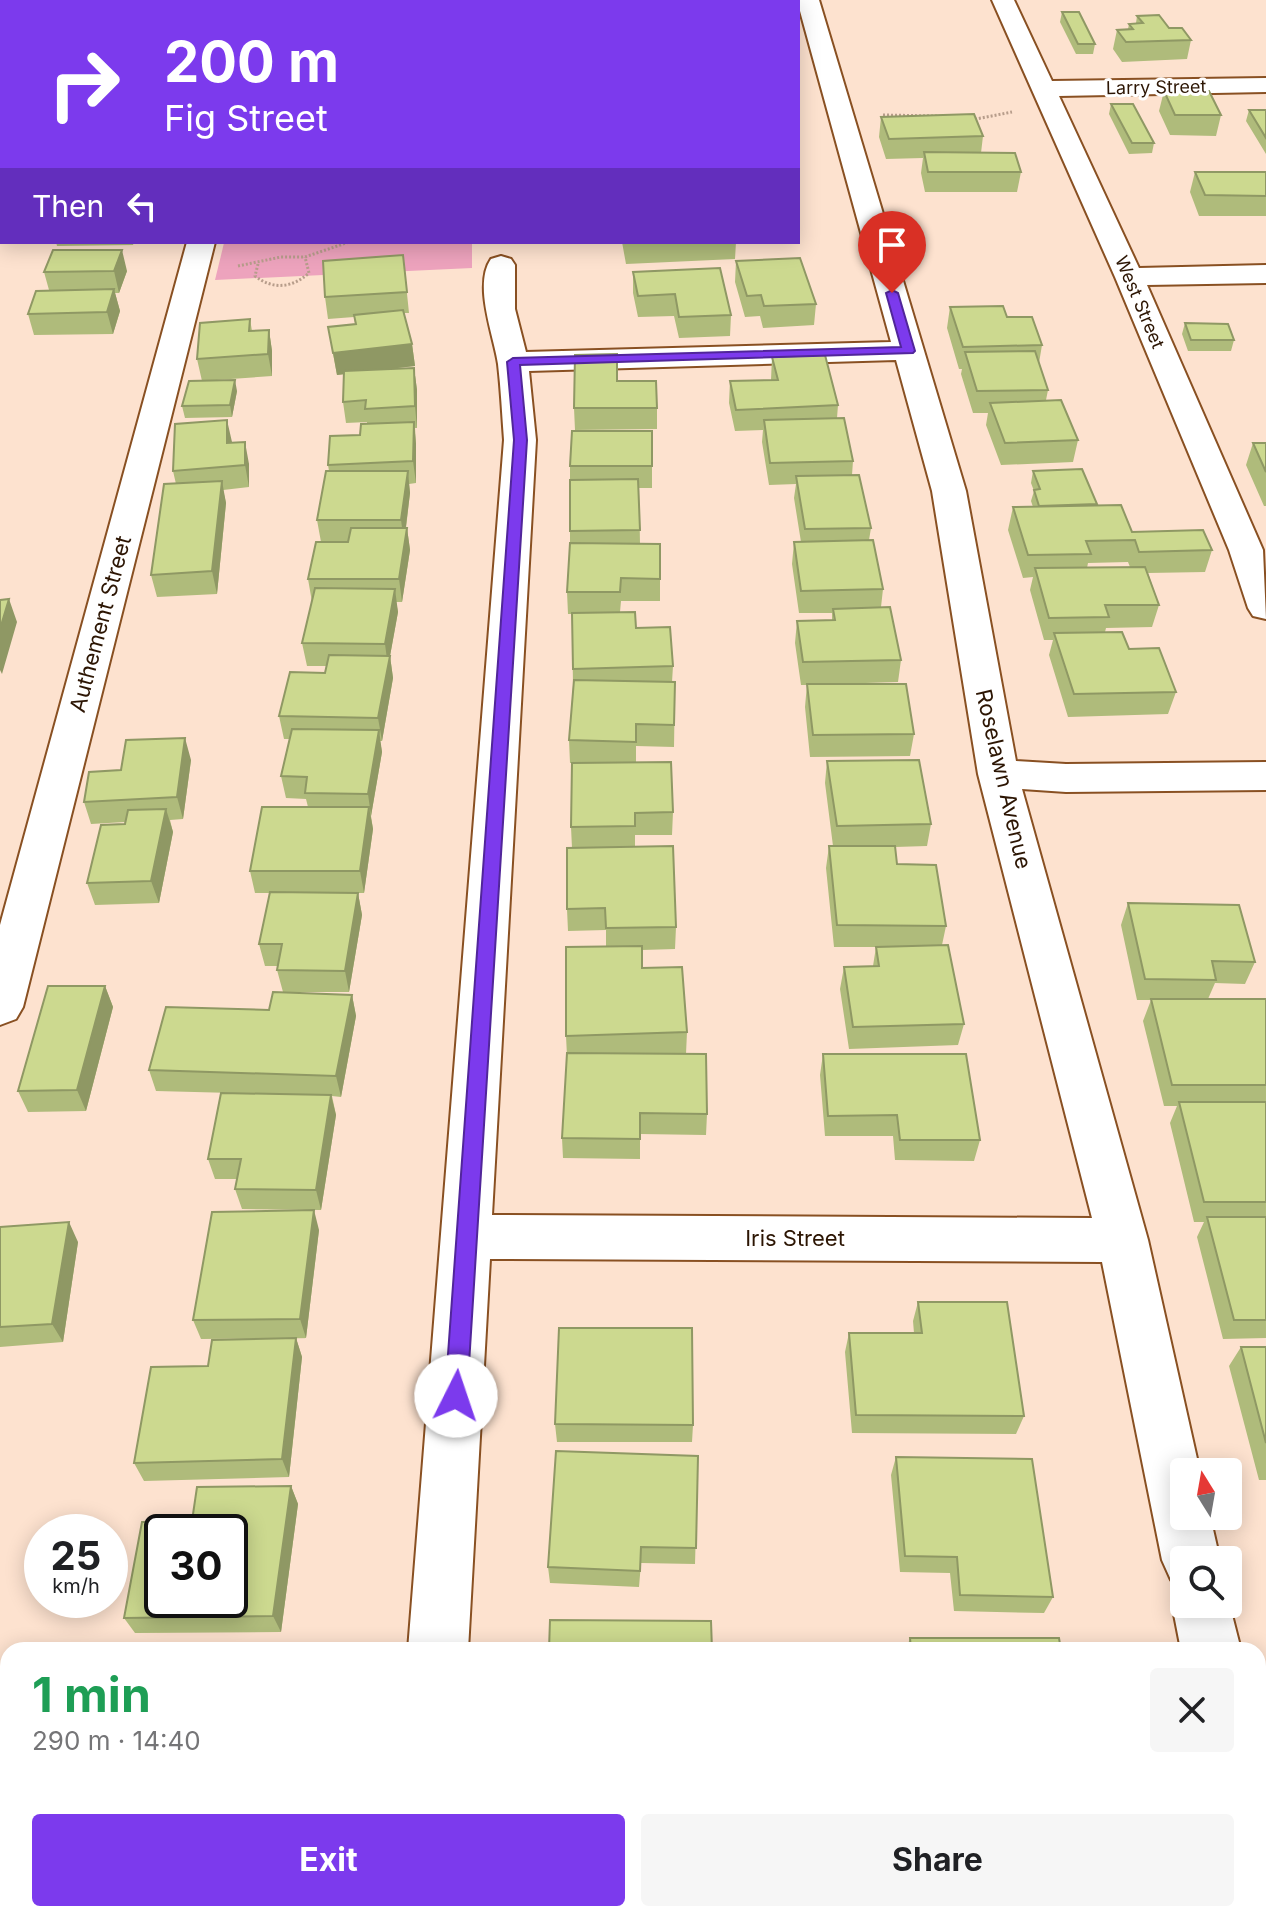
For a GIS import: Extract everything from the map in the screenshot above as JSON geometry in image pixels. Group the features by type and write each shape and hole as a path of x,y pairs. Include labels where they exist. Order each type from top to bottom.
{"street":[{"name":"Roselawn Avenue","path":"808,0 949,491 998,774 1123,1240 1188,1546"},
{"name":"West Street","path":"1003,0 1256,550 1266,608"},
{"name":"Larry Street","path":"1045,89 1266,85"},
{"name":"Authement Street","path":"0,1007 197,255"},
{"path":"439,1642 520,440 513,362 500,309 501,265"},
{"path":"1129,277 1266,274"},
{"path":"513,362 908,351"},
{"path":"998,774 1066,778 1266,776"},
{"name":"Iris Street","path":"467,1237 1123,1240"},
{"path":"1204,1618 1209,1642"}],"path":[{"path":"962,120 984,119 1017,111"},
{"path":"843,122 883,115 945,118"},
{"path":"197,255 258,264 281,257 305,257 343,244"},
{"path":"258,264 255,276 262,283 282,287 298,282 309,273 305,257"}],"shaded area":[{"path":"224,244 472,244 472,268 215,280"}],"building":[{"path":"1062,12 1079,12 1095,44 1078,44"},
{"path":"1159,15 1169,28 1182,28 1191,40 1126,42 1117,30 1133,29 1129,24 1143,23 1137,16"},
{"path":"1164,91 1209,91 1221,115 1175,115"},
{"path":"1111,104 1133,104 1154,143 1132,143"},
{"path":"1249,110 1266,110 1266,138"},
{"path":"974,114 983,136 889,139 881,117"},
{"path":"924,152 1015,153 1021,172 928,172"},
{"path":"1195,172 1266,172 1266,196 1205,195"},
{"path":"53,250 122,250 114,271 44,272"},
{"path":"403,255 407,292 325,297 323,261"},
{"path":"800,258 816,304 764,306 761,295 747,296 736,261"},
{"path":"720,268 731,315 679,317 675,294 638,296 633,272"},
{"path":"114,289 107,312 28,314 36,291"},
{"path":"1003,306 1007,317 1032,317 1042,345 963,347 950,307"},
{"path":"403,310 412,344 333,353 328,327 356,324 354,315"},
{"path":"250,319 249,331 269,330 268,354 197,359 200,323"},
{"path":"1185,323 1228,324 1234,340 1191,340"},
{"path":"1035,351 1048,390 977,391 965,352"},
{"path":"617,354 617,381 656,381 657,408 574,408 575,355"},
{"path":"825,355 838,405 736,410 730,381 778,380 772,357"},
{"path":"414,368 415,406 365,409 366,400 343,402 344,371"},
{"path":"235,380 230,405 182,406 189,381"},
{"path":"1061,400 1078,440 1005,443 990,403"},
{"path":"844,418 853,461 770,463 764,420"},
{"path":"227,420 227,443 245,442 245,465 173,471 175,424"},
{"path":"414,422 413,461 328,465 330,436 360,435 361,424"},
{"path":"572,431 652,431 652,466 570,466"},
{"path":"1253,443 1266,443 1266,472"},
{"path":"1082,469 1097,504 1039,506 1034,490 1040,489 1033,471"},
{"path":"326,471 408,471 401,520 317,520"},
{"path":"859,475 871,528 805,529 796,476"},
{"path":"638,479 640,530 570,531 570,480"},
{"path":"222,481 212,571 151,575 164,484"},
{"path":"1121,505 1132,532 1203,530 1212,550 1139,552 1135,540 1086,541 1091,554 1028,555 1013,507"},
{"path":"351,528 407,528 399,579 308,579 316,542 348,542"},
{"path":"873,540 883,589 801,591 794,542"},
{"path":"570,543 660,544 660,579 621,578 620,592 567,592"},
{"path":"1145,567 1159,605 1105,605 1109,617 1049,618 1035,568"},
{"path":"315,588 395,589 385,644 302,643"},
{"path":"9,599 0,629 0,600"},
{"path":"890,607 901,660 803,662 797,621 835,620 833,609"},
{"path":"635,612 636,628 670,627 673,666 573,669 572,613"},
{"path":"1122,632 1129,649 1159,648 1176,692 1074,694 1054,633"},
{"path":"329,655 390,656 378,718 279,716 290,672 325,673"},
{"path":"574,680 675,682 674,725 636,724 636,742 569,740"},
{"path":"807,684 906,684 914,734 813,735"},
{"path":"292,729 379,730 368,794 305,793 307,777 281,776"},
{"path":"185,738 177,797 84,802 89,772 121,770 126,740"},
{"path":"919,760 931,824 837,826 827,761"},
{"path":"671,762 673,812 635,813 635,826 571,827 572,763"},
{"path":"262,807 369,807 360,871 250,871"},
{"path":"166,809 151,881 87,883 101,825 125,824 128,810"},
{"path":"673,846 676,927 606,928 605,908 567,909 567,848"},
{"path":"829,846 895,846 897,864 936,865 946,926 837,925"},
{"path":"270,892 358,893 345,971 277,970 282,944 259,944"},
{"path":"1128,903 1239,905 1255,962 1212,961 1216,980 1145,979"},
{"path":"948,945 964,1024 853,1027 844,967 879,966 876,947"},
{"path":"642,946 642,968 682,967 687,1032 566,1036 566,947"},
{"path":"48,986 105,986 77,1090 18,1091"},
{"path":"273,992 352,995 336,1076 149,1070 166,1007 269,1010"},
{"path":"1151,999 1266,999 1266,1085 1172,1085"},
{"path":"567,1053 706,1054 707,1114 640,1113 640,1139 562,1138"},
{"path":"823,1054 966,1054 980,1140 900,1140 897,1115 828,1116"},
{"path":"221,1093 331,1095 316,1190 235,1189 241,1159 208,1159"},
{"path":"1179,1102 1266,1102 1266,1202 1204,1202"},
{"path":"314,1210 300,1319 193,1320 212,1212"},
{"path":"1207,1217 1266,1217 1266,1320 1234,1320"},
{"path":"69,1222 52,1324 0,1327 0,1227"},
{"path":"918,1302 1007,1302 1024,1416 856,1415 849,1333 922,1333"},
{"path":"559,1328 692,1328 693,1425 555,1424"},
{"path":"296,1338 282,1459 134,1463 151,1367 208,1366 212,1340"},
{"path":"1241,1347 1266,1347 1266,1443"},
{"path":"556,1451 698,1456 696,1548 641,1547 640,1571 548,1567"},
{"path":"896,1457 1032,1459 1053,1597 960,1595 957,1557 905,1556"},
{"path":"291,1486 273,1616 248,1616 248,1514 193,1514 197,1487"},
{"path":"142,1522 144,1618 128,1618 128,1597"},
{"path":"550,1620 711,1621 712,1642 549,1642"},
{"path":"910,1638 1059,1638 1060,1642 910,1642"}],"route":[{"path":"456,1396 520,440 513,362 908,351 892,293"}]}
